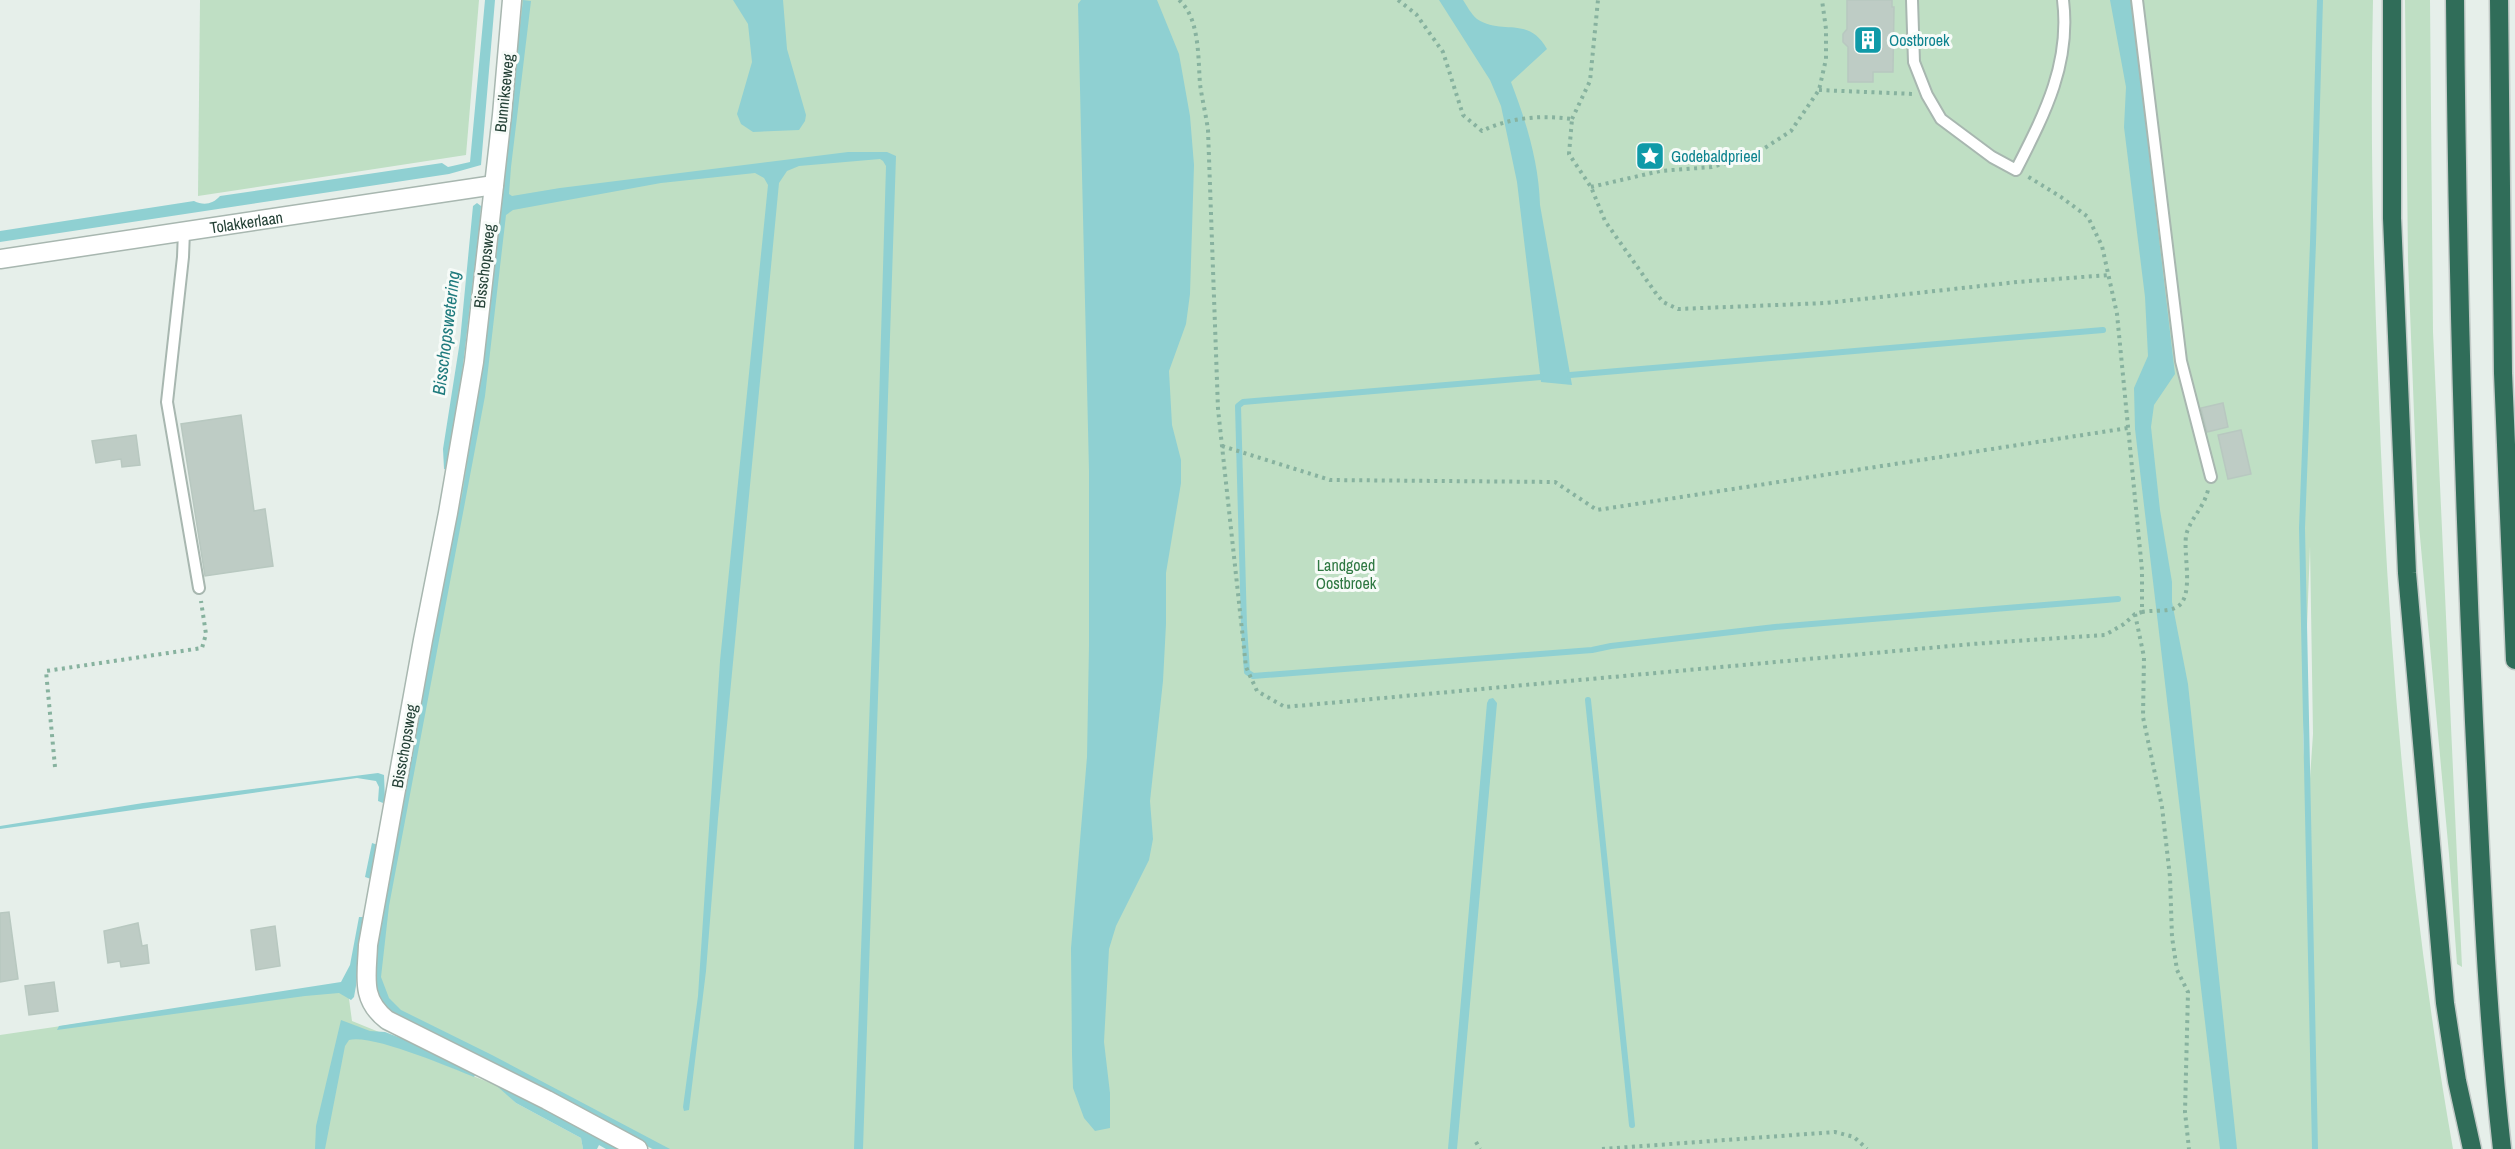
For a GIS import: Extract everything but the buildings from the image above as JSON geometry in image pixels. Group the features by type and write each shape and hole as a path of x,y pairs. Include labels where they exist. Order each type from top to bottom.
{"highway":[{"path":"2392,0 2392,218 2407,573 2445,1003 2457,1081 2472,1149"},
{"path":"2455,0 2461,349 2470,637 2482,887 2495,1093 2502,1149"},
{"path":"2499,0 2503,373 2515,660"}],"street":[{"name":"Bunnikseweg","path":"494,185 512,0"},
{"name":"Tolakkerlaan","path":"0,259 494,185"},
{"name":"Bisschopsweg","path":"494,185 467,404 368,945 367,995 375,1011 387,1020 547,1100 638,1149"}],"lane":[{"path":"1912,0 1914,62 1927,95 1941,119 1992,157 2016,170 2046,109 2060,70 2066,20 2063,0"},
{"path":"2137,0 2181,361 2211,477"},
{"path":"184,231 167,402 199,588"}],"path":[{"path":"1179,0 1185,5 1199,47 1200,84 1208,130 1218,410 1246,667 1257,691 1285,707 2105,635 2124,624 2135,614 2156,609 2175,608 2184,600 2187,582 2187,532 2205,503 2211,477"},
{"path":"1398,0 1416,15 1443,52 1463,115 1482,131 1501,122 1530,118 1551,116 1572,119"},
{"path":"1598,0 1590,81 1572,119 1569,154 1591,187 1605,221 1663,302 1678,309 1826,303 2017,282 2109,275"},
{"path":"1591,187 1660,171 1712,167 1754,155 1791,131 1819,90 1826,58 1826,29 1822,0"},
{"path":"1819,90 1927,95"},
{"path":"2016,170 2061,197 2088,217 2102,246 2117,314 2141,560 2142,612"},
{"path":"1222,446 1330,480 1555,482 1597,510 2128,428"},
{"path":"55,768 46,671 202,648 206,634 199,588"},
{"path":"2135,614 2144,657 2143,717 2162,807 2170,877 2172,937 2177,970 2188,992 2185,1112 2189,1149"},
{"path":"1602,1149 1835,1132 1854,1137 1867,1149"},
{"path":"1476,1142 1480,1149"}],"green space":[{"path":"200,0 479,0 466,155 198,196"},
{"name":"Landgoed Oostbroek","path":"517,0 2373,0 2372,141 2375,283 2387,571 2412,861 2437,1053 2453,1149 652,1149 394,1016 373,976 429,640","holes":["2310,546 2313,734 2307,823 2303,735"]},
{"path":"2405,0 2430,0 2433,332 2462,967 2457,964 2418,515 2408,260"},
{"path":"347,984 352,1021 379,1032 413,1052 498,1086 516,1103 581,1138 583,1149 0,1149 0,1035"}],"water":[{"path":"485,0 495,0 481,165 449,174 0,242 0,231 194,201 208,203 220,196 442,163 448,167 470,162"},
{"path":"523,0 531,1 511,167 509,194 512,196 848,152 887,152 896,156 863,1149 854,1149 886,166 880,159 799,166 787,171 779,183 718,819 706,971 689,1110 684,1111 698,996 720,661 768,185 764,178 755,173 661,183 513,210 506,215 485,396 389,906 381,977 389,998 401,1010 670,1149 653,1149 396,1017 383,1002 376,988 375,954 444,574 462,495 475,411"},
{"path":"733,0 783,0 787,49 806,115 799,130 753,132 741,124 737,114 752,62 748,24"},
{"path":"1081,0 1157,0 1179,54 1190,116 1194,165 1190,294 1186,324 1169,371 1172,425 1181,460 1181,483 1166,573 1163,681 1150,801 1153,839 1149,860 1116,926 1109,949 1104,1042 1110,1093 1110,1128 1095,1131 1084,1118 1073,1088 1072,1054 1071,948 1087,757 1089,646 1089,471 1078,4"},
{"path":"1439,0 1463,0 1477,19 1487,24 1532,32 1547,49 1511,82 1527,127 1534,158 1540,205 1572,385 1541,382 1517,182 1501,106 1490,80"},
{"path":"2110,0 2131,0 2175,374 2154,405 2151,427 2160,510 2172,582 2172,602 2188,684 2237,1149 2220,1149 2135,429 2134,388 2148,356 2145,297 2124,127 2126,87"},
{"path":"477,203 481,206 480,222 459,400 448,470 444,469 443,449 460,341 473,206"},
{"path":"1493,698 1497,703 1457,1149 1448,1149 1487,703"},
{"path":"378,773 384,775 385,801 383,803 378,801 379,787 376,781 357,778 0,829 0,826 143,803"},
{"path":"372,843 378,845 371,879 365,877"},
{"path":"359,917 364,917 356,986 354,997 351,1000 339,993 305,996 57,1030 59,1026 341,982 350,965"},
{"path":"341,1020 411,1042 475,1075 474,1077 392,1046 360,1039 349,1040 345,1046 325,1149 315,1149 316,1126"},
{"path":"499,1085 620,1149 606,1149 599,1145 597,1149 583,1149 581,1138 516,1103 498,1087"}],"waterway":[{"path":"2315,1149 2302,528 2320,0"},
{"path":"1570,375 2103,330"},
{"path":"1541,377 1243,402 1238,406 1247,672 1253,676 1592,650 1775,627 2118,599"},
{"path":"1588,700 1632,1125"}],"place":[{"name":"Oostbroek","path":"1868,40"},
{"name":"Godebaldprieel","path":"1650,156"}],"water label":[{"name":"Bisschopswetering","path":"446,333"}]}
